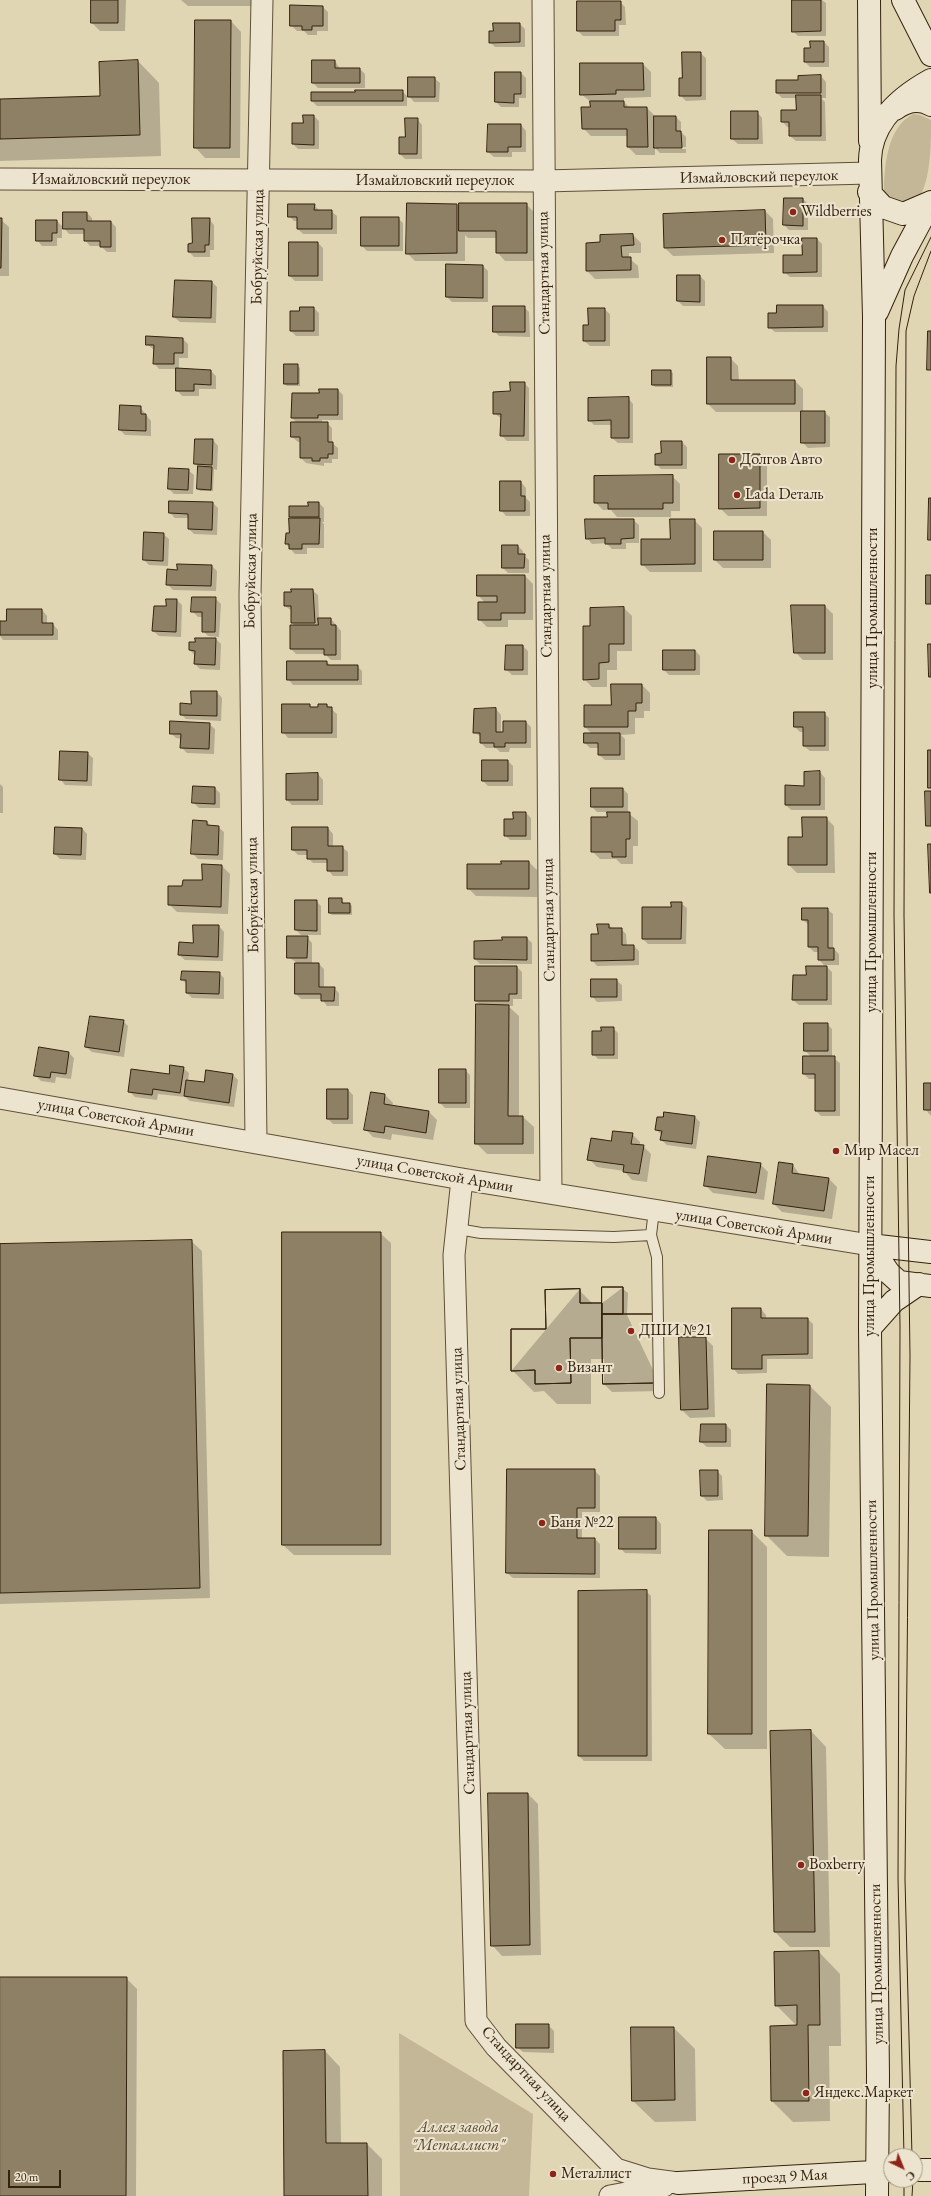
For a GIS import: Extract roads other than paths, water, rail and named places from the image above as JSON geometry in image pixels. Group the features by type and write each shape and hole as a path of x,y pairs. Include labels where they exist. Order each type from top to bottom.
{"main road":[{"path":"869,0 870,150"},
{"path":"903,0 931,55"},
{"path":"870,150 880,125 895,105 931,80"},
{"path":"880,125 894,110 904,103 918,101 931,105"},
{"name":"улица Промышленности","path":"870,150 869,183 874,317 870,1328 884,2148"},
{"path":"869,183 883,207 903,214 931,202"},
{"name":"улица Промышленности","path":"874,317 902,256 931,202"},
{"path":"870,1245 881,1263 899,1282 925,1285"},
{"name":"улица Советской Армии","path":"870,1245 931,1252"},
{"path":"870,1328 894,1301 925,1285"},
{"name":"проезд 9 Мая","path":"678,2183 883,2172"},
{"name":"улица Промышленности","path":"877,2196 883,2175"}],"street":[{"name":"Бобруйская улица","path":"256,1142 250,595 260,180 262,0"},
{"name":"Стандартная улица","path":"543,0 543,181 551,1193"},
{"name":"Измайловский переулок","path":"0,179 869,183"},
{"name":"улица Советской Армии","path":"0,1098 462,1179 870,1245"},
{"name":"Стандартная улица","path":"462,1179 458,1229 454,1255 476,2021 496,2046 616,2169 648,2180 678,2183"},
{"path":"610,2196 678,2183"}],"lane":[{"path":"654,1210 651,1235 656,1257 659,1394"},
{"path":"458,1229 489,1233 614,1237 651,1235"}],"tram line":[{"path":"904,2148 898,1878 900,1327 894,915 896,366 899,329 905,290 931,237"},
{"path":"912,2148 905,1879 910,1356 904,915 906,331 914,296 931,251"},
{"path":"904,2188 904,2196"},
{"path":"912,2188 912,2196"}],"place":[{"name":"Wildberries","path":"793,212"},
{"name":"Пятёрочка","path":"722,240"},
{"name":"Долгов Авто","path":"732,460"},
{"name":"Lada Dеталь","path":"737,495"},
{"name":"Мир Масел","path":"836,1151"},
{"name":"ДШИ №21","path":"631,1331"},
{"name":"Визант","path":"559,1368"},
{"name":"Баня №22","path":"542,1523"},
{"name":"Boxberry","path":"801,1865"},
{"name":"Яндекс.Маркет","path":"806,2093"},
{"name":"Металлист","path":"553,2174"}],"park label":[{"name":"Аллея завода \"Металлист\"","path":"458,2137"}]}
